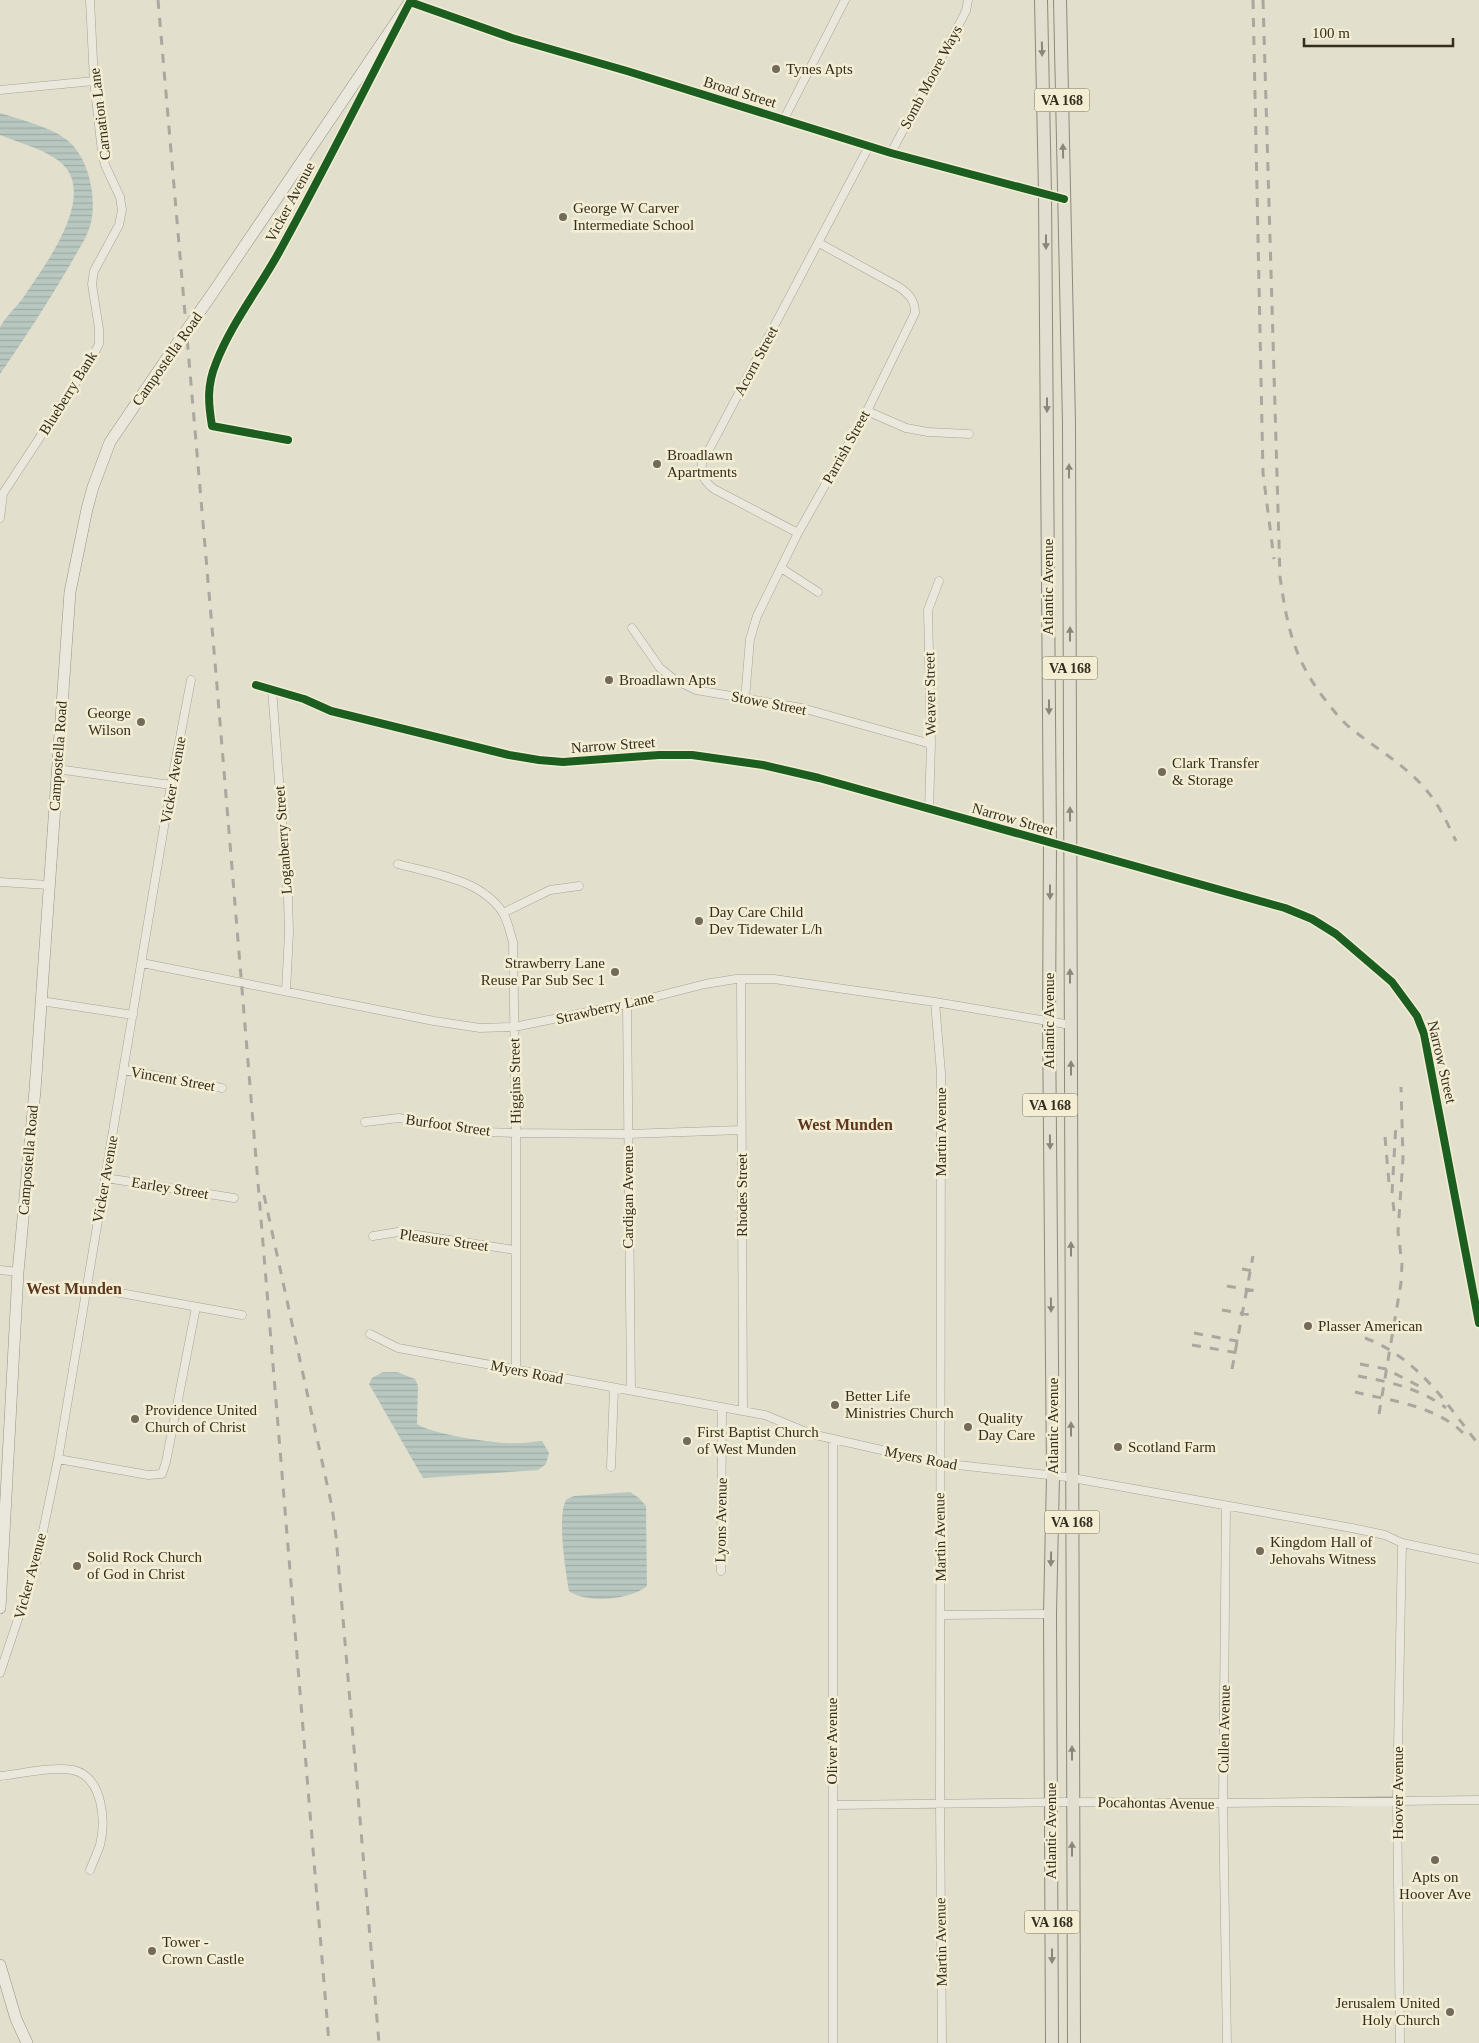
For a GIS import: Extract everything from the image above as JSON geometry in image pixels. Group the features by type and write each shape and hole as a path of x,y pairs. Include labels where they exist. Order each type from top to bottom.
{"main road":[{"name":"Atlantic Avenue","path":"1040,0 1045,193 1050,844 1049,1021 1053,1476 1050,1614 1052,2043"},
{"name":"Atlantic Avenue","path":"1060,0 1069,433 1074,2043"},
{"name":"Campostella Road","path":"0,1608 18,1272 41,1001 70,592 86,510 110,442 410,1"},
{"path":"0,1965 16,2019 27,2043"}],"street":[{"name":"Carnation Lane","path":"90,0 94,80 102,152 105,165 120,198 122,210 119,225"},
{"path":"784,120 845,0"},
{"name":"Somb Moore Ways","path":"891,153 966,11 968,0"},
{"name":"Broad Street","path":"410,1 512,38 627,71 891,153 1045,193 1064,200"},
{"name":"Vicker Avenue","path":"288,440 212,426 208,399 216,362 283,245 410,1"},
{"path":"0,90 94,80"},
{"name":"Acorn Street","path":"798,533 714,489 705,482 702,473 702,463 869,146"},
{"name":"Blueberry Bank","path":"1,496 92,358 99,344 99,329 92,284 94,271 119,225"},
{"name":"Parrish Street","path":"745,699 750,639 757,616 798,533 867,411 912,324 915,313 915,306 910,295 819,243"},
{"path":"867,411 906,428 928,432 969,434"},
{"path":"0,518 1,496"},
{"path":"781,568 818,592"},
{"name":"Weaver Street","path":"929,809 928,610 939,581"},
{"name":"Stowe Street","path":"632,628 660,668 676,680 696,690 802,708 930,744"},
{"name":"Vicker Avenue","path":"0,1673 36,1564 58,1459 171,785 191,680"},
{"name":"Narrow Street","path":"256,685 331,711 517,756 562,762 659,755 692,755 734,760 819,778 1050,844 1286,908 1312,919 1336,934 1392,982 1410,1003 1417,1016 1424,1034 1479,1324"},
{"name":"Loganberry Street","path":"272,689 288,907 289,933 286,991"},
{"path":"57,769 171,785"},
{"name":"Higgins Street","path":"398,864 470,885 487,896 503,913 513,951 516,1133 516,1369"},
{"path":"0,882 49,885"},
{"path":"503,913 550,890 579,886"},
{"name":"Strawberry Lane","path":"142,962 434,1021 480,1028 514,1027 627,1004 705,984 741,979 792,981 935,1002 1071,1025"},
{"name":"Rhodes Street","path":"741,979 744,1411"},
{"path":"41,1001 133,1015"},
{"name":"Martin Avenue","path":"935,1002 941,1073 940,1804 942,2043"},
{"name":"Cardigan Avenue","path":"627,1004 631,1390"},
{"name":"Vincent Street","path":"124,1070 222,1088"},
{"name":"Burfoot Street","path":"365,1122 399,1118 483,1132 516,1133 628,1134 741,1130"},
{"name":"Earley Street","path":"106,1178 234,1198"},
{"name":"Pleasure Street","path":"373,1236 398,1232 515,1250"},
{"path":"0,1270 18,1272"},
{"path":"87,1287 242,1315"},
{"path":"58,1459 148,1475 162,1474 166,1462 196,1307"},
{"name":"Myers Road","path":"370,1334 398,1348 765,1415 801,1431 940,1463 1072,1478 1377,1533 1394,1538 1402,1543 1479,1559"},
{"path":"611,1467 614,1388"},
{"name":"Lyons Avenue","path":"721,1571 722,1408"},
{"name":"Oliver Avenue","path":"833,1439 833,2043"},
{"name":"Cullen Avenue","path":"1226,1506 1223,1803 1227,2043"},
{"name":"Hoover Avenue","path":"1400,2043 1396,1800 1402,1543"},
{"path":"941,1615 1050,1614"},
{"path":"0,1776 72,1770 84,1775 93,1783 98,1794 102,1827 100,1844 90,1870"},
{"name":"Pocahontas Avenue","path":"833,1805 1479,1800"}],"shaded area":[{"path":"0,113 52,131 67,140 74,147 85,165 91,186 93,207 89,230 80,248 45,306 0,374 1,325 23,298 56,247 66,227 72,206 74,187 68,170 53,157 34,147 0,135"},
{"path":"383,1372 397,1372 415,1379 418,1386 417,1424 433,1431 499,1443 542,1441 549,1453 546,1464 538,1470 423,1478 369,1384 372,1378"},
{"path":"630,1492 646,1506 647,1586 630,1595 608,1599 586,1598 569,1591 562,1529 562,1516 567,1499 574,1496"}],"railway":[{"path":"158,0 216,674 329,2043"},
{"path":"1253,0 1263,473 1274,559"},
{"path":"1263,0 1280,577 1285,610 1298,654 1323,697 1348,726 1415,778 1434,800 1456,841"},
{"path":"1379,1414 1401,1283 1402,1264 1398,1232 1403,1158 1401,1087"},
{"path":"1394,1211 1392,1194 1396,1123"},
{"path":"1385,1137 1389,1183"},
{"path":"264,1195 332,1507 336,1536 379,2043"},
{"path":"1232,1369 1253,1256"},
{"path":"1242,1269 1259,1272"},
{"path":"1227,1286 1256,1291"},
{"path":"1222,1310 1252,1315"},
{"path":"1194,1333 1247,1343"},
{"path":"1365,1338 1384,1347 1415,1369 1442,1398 1479,1445"},
{"path":"1192,1345 1244,1354"},
{"path":"1360,1364 1386,1369 1419,1386"},
{"path":"1358,1376 1393,1383 1425,1395 1446,1408"},
{"path":"1355,1392 1428,1411 1442,1417 1465,1435"}],"cycle path":[{"path":"288,440 212,426 209,394 213,371 229,335 295,223 410,2 512,38 627,71 891,153 1064,199"},
{"path":"256,685 304,699 331,711 509,755 539,760 563,762 659,755 692,755 763,765 819,778 1285,908 1312,919 1336,934 1392,982 1417,1016 1424,1034 1479,1323"}],"place":[{"name":"Tynes Apts","path":"776,69"},
{"name":"George W Carver Intermediate School","path":"563,217"},
{"name":"Broadlawn Apartments","path":"657,464"},
{"name":"Broadlawn Apts","path":"609,680"},
{"name":"George Wilson","path":"141,722"},
{"name":"Clark Transfer & Storage","path":"1162,772"},
{"name":"Day Care Child Dev Tidewater L/h","path":"699,921"},
{"name":"Strawberry Lane Reuse Par Sub Sec 1","path":"615,972"},
{"name":"Plasser American","path":"1308,1326"},
{"name":"Better Life Ministries Church","path":"835,1405"},
{"name":"Providence United Church of Christ","path":"135,1419"},
{"name":"Quality Day Care","path":"968,1427"},
{"name":"First Baptist Church of West Munden","path":"687,1441"},
{"name":"Scotland Farm","path":"1118,1447"},
{"name":"Kingdom Hall of Jehovahs Witness","path":"1260,1551"},
{"name":"Solid Rock Church of God in Christ","path":"77,1566"},
{"name":"Apts on Hoover Ave","path":"1435,1860"},
{"name":"Tower - Crown Castle","path":"152,1951"},
{"name":"Jerusalem United Holy Church","path":"1450,2012"}],"district":[{"name":"West Munden","path":"845,1124"},
{"name":"West Munden","path":"74,1288"}]}
